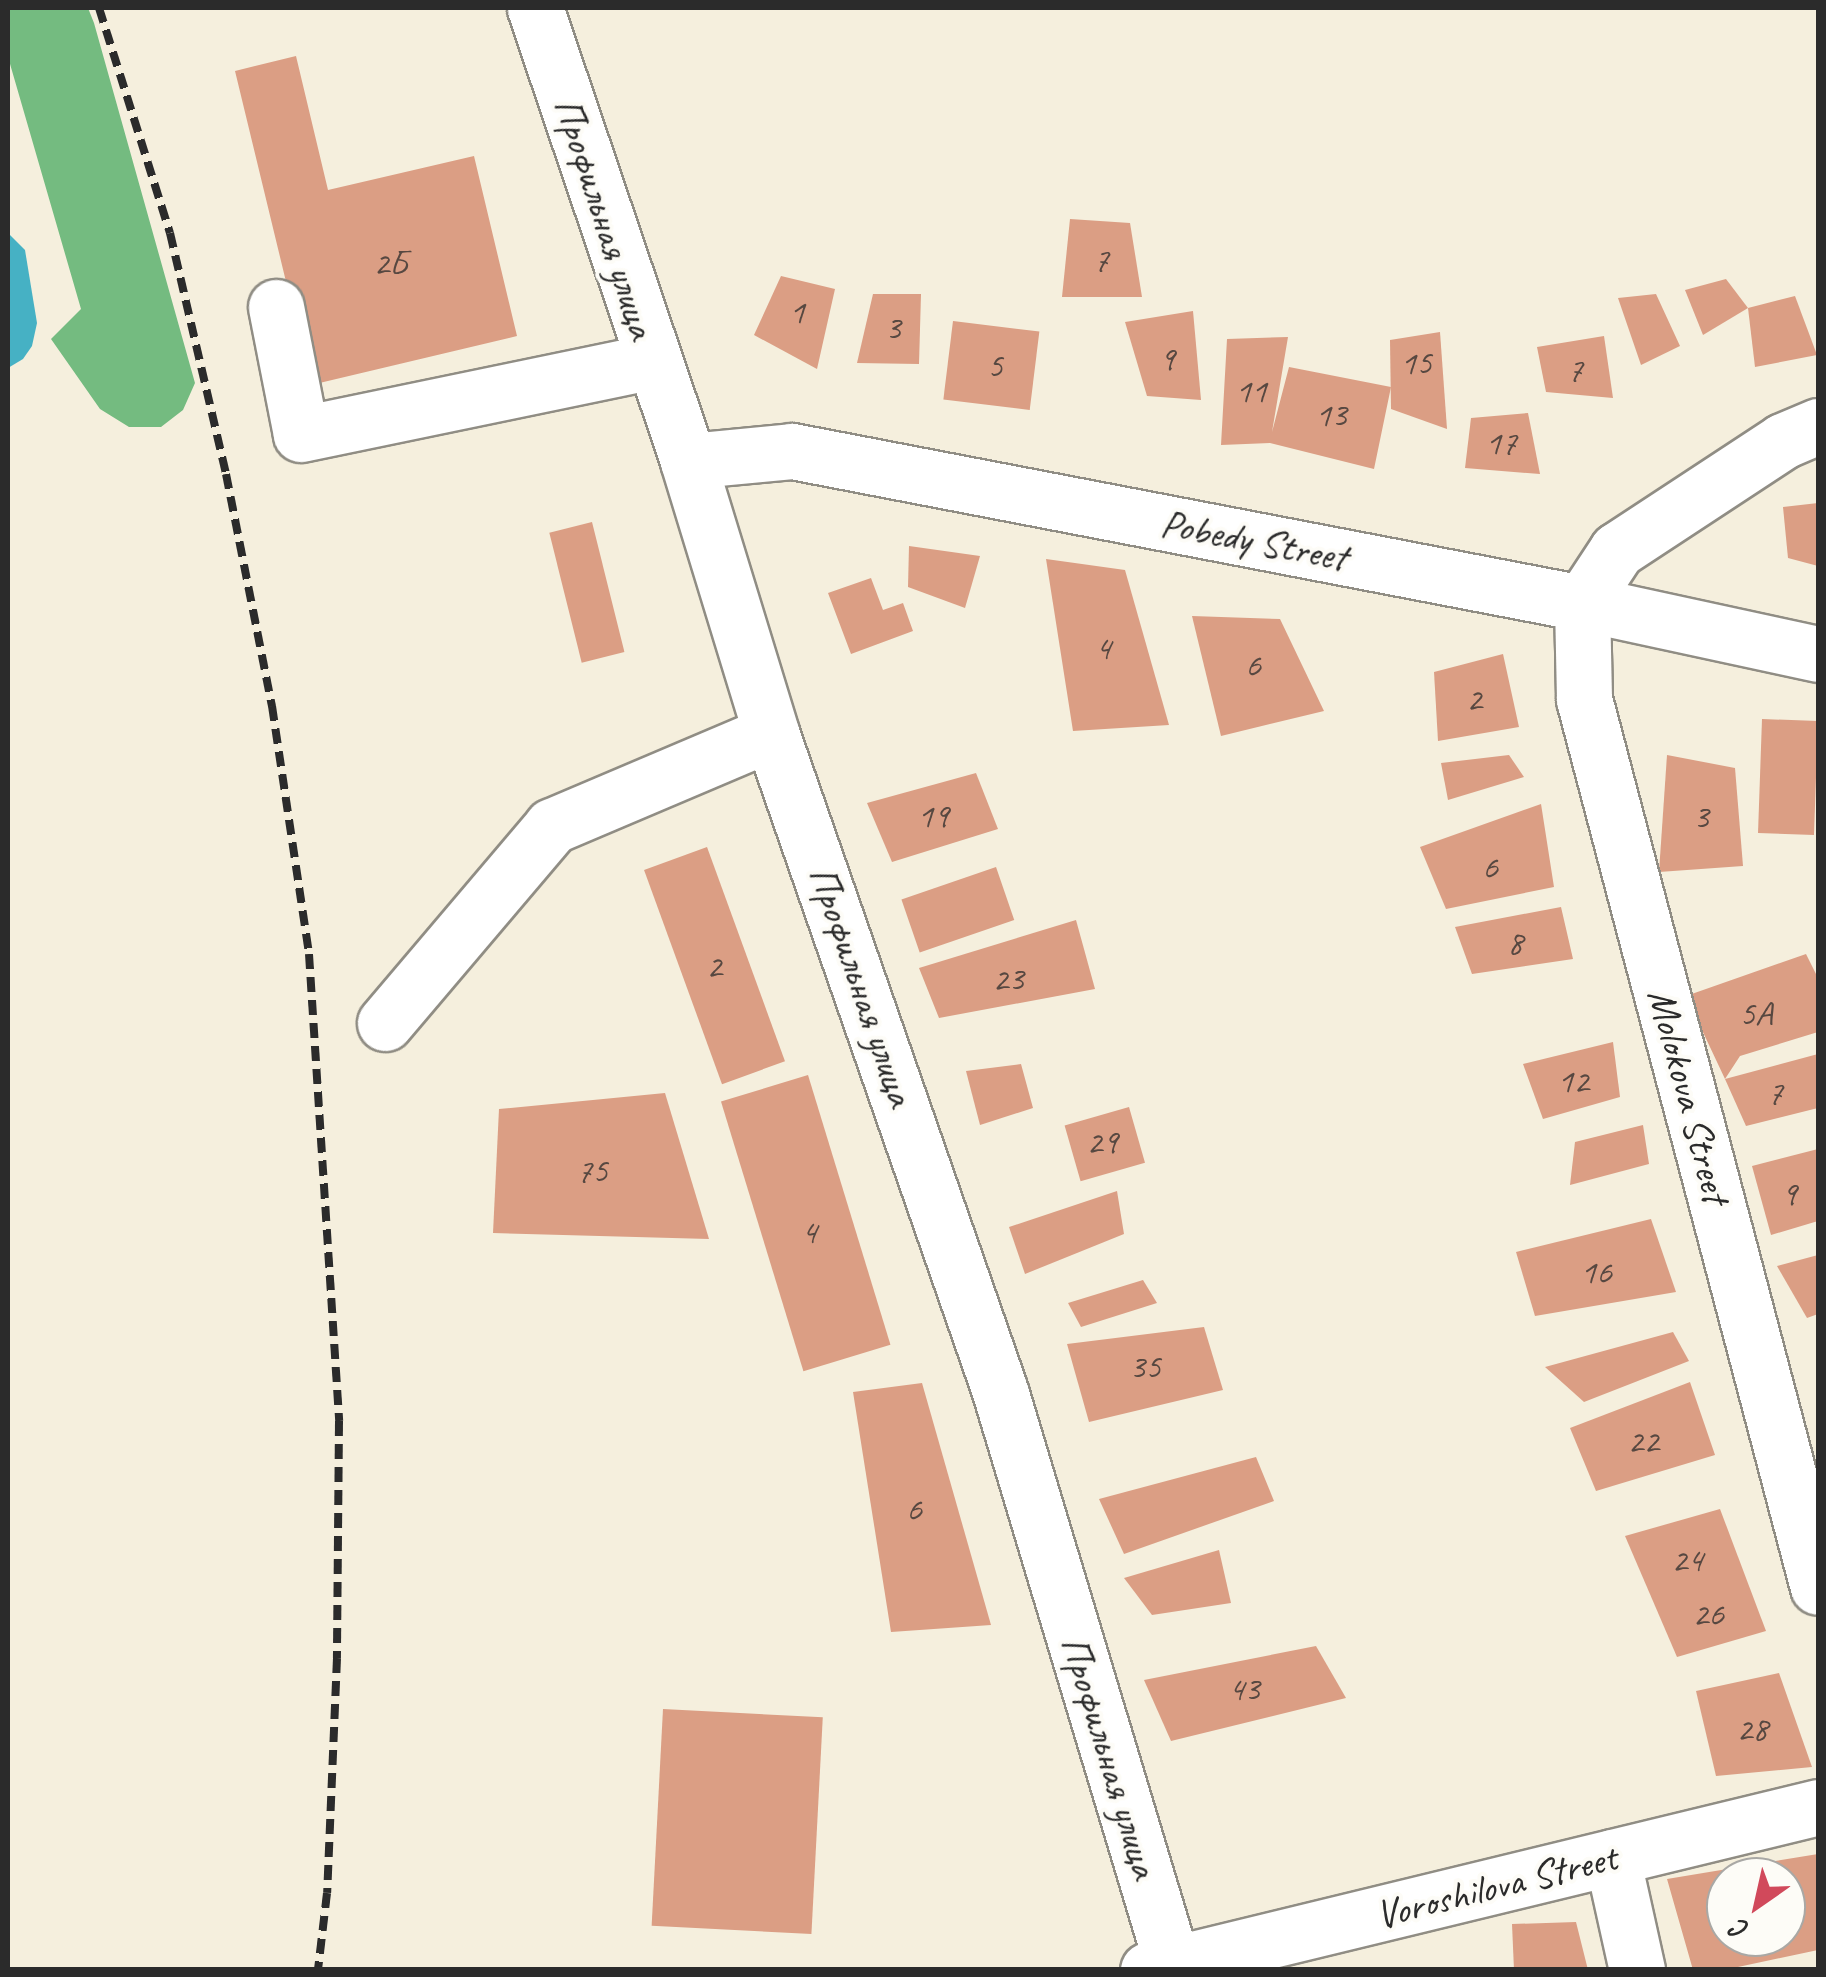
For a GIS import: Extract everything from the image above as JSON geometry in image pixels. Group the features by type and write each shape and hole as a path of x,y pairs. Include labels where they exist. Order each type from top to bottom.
{"main road":[{"name":"Профильная улица","path":"535,8 688,462 772,733 1000,1391 1165,1968"},
{"path":"276,307 301,434 652,361"},
{"path":"1582,602 1617,550 1784,441 1818,426"},
{"name":"Pobedy Street","path":"688,462 792,451 1582,602 1818,654"},
{"name":"Molokova Street","path":"1582,602 1584,699 1818,1587"},
{"path":"385,1023 552,826 772,733"},
{"name":"Voroshilova Street","path":"1165,1968 1818,1807"},
{"path":"1612,1857 1637,1970"}],"green space":[{"path":"8,8 88,8 94,23 195,383 183,410 161,427 129,427 100,409 51,339 81,309 8,57"}],"water":[{"path":"8,233 25,250 37,323 32,346 23,359 8,368"}],"building":[{"path":"296,56 328,190 474,156 517,336 311,385 235,71"},
{"path":"1070,219 1130,223 1142,297 1062,297"},
{"path":"781,276 835,289 817,369 754,335"},
{"path":"1726,279 1748,308 1703,335 1685,290"},
{"path":"873,294 921,294 919,364 857,363"},
{"path":"1656,294 1680,346 1641,365 1618,298"},
{"path":"1795,296 1817,355 1755,367 1748,308"},
{"path":"1193,311 1201,400 1147,396 1125,322"},
{"path":"953,321 1039,332 1030,410 943,399"},
{"path":"1440,332 1447,429 1391,409 1390,340"},
{"path":"1604,336 1613,398 1546,392 1537,347"},
{"path":"1288,337 1272,432 1289,367 1391,387 1374,469 1270,443 1221,445 1227,339"},
{"path":"1528,413 1540,474 1465,468 1471,418"},
{"path":"1818,503 1818,566 1788,558 1783,507"},
{"path":"592,522 624,652 582,663 549,533"},
{"path":"909,546 980,556 965,608 908,587"},
{"path":"1046,559 1125,570 1169,725 1073,731"},
{"path":"871,578 883,610 903,603 913,631 851,654 828,593"},
{"path":"1192,616 1280,619 1324,711 1221,736"},
{"path":"1503,654 1519,727 1438,741 1434,672"},
{"path":"1762,719 1818,721 1814,835 1758,833"},
{"path":"1509,755 1524,777 1448,800 1441,763"},
{"path":"1667,755 1735,768 1743,866 1659,872"},
{"path":"976,773 998,829 892,862 867,803"},
{"path":"1541,804 1554,887 1446,909 1420,847"},
{"path":"707,847 785,1061 722,1084 644,870"},
{"path":"996,867 1014,920 920,953 901,900"},
{"path":"1561,907 1573,959 1472,974 1455,927"},
{"path":"1076,920 1095,989 939,1018 919,968"},
{"path":"1806,954 1818,978 1818,1032 1740,1056 1725,1079 1686,996"},
{"path":"1613,1042 1620,1097 1543,1119 1523,1064"},
{"path":"1818,1054 1818,1108 1746,1126 1725,1079"},
{"path":"1021,1064 1033,1108 980,1125 966,1071"},
{"path":"808,1075 890,1345 803,1371 721,1102"},
{"path":"665,1093 709,1239 493,1233 499,1109"},
{"path":"1129,1107 1145,1163 1081,1181 1065,1125"},
{"path":"1643,1125 1649,1164 1570,1185 1575,1142"},
{"path":"1818,1149 1818,1221 1771,1235 1752,1166"},
{"path":"1117,1191 1124,1234 1025,1274 1009,1227"},
{"path":"1651,1219 1676,1292 1535,1316 1516,1252"},
{"path":"1818,1255 1818,1314 1807,1318 1777,1266"},
{"path":"1143,1280 1157,1303 1081,1327 1068,1303"},
{"path":"1204,1327 1223,1390 1089,1422 1067,1344"},
{"path":"1673,1332 1689,1361 1584,1402 1545,1367"},
{"path":"1690,1382 1715,1455 1596,1491 1570,1428"},
{"path":"922,1383 991,1625 891,1632 853,1392"},
{"path":"1256,1457 1274,1501 1124,1554 1099,1499"},
{"path":"1720,1509 1766,1631 1677,1657 1625,1536"},
{"path":"1219,1550 1231,1603 1152,1615 1124,1578"},
{"path":"1316,1646 1346,1698 1171,1741 1144,1680"},
{"path":"1779,1673 1812,1767 1716,1776 1696,1691"},
{"path":"663,1709 823,1717 811,1934 652,1926"},
{"path":"1818,1854 1818,1950 1806,1953 1806,1857 1800,1857"},
{"path":"1706,1873 1706,1957 1785,1957 1724,1970 1693,1970 1667,1879"},
{"path":"1576,1922 1588,1970 1514,1970 1512,1924"}],"railway":[{"path":"99,8 170,233 226,474 272,706 309,954 339,1421 337,1658 327,1893 318,1970"}]}
